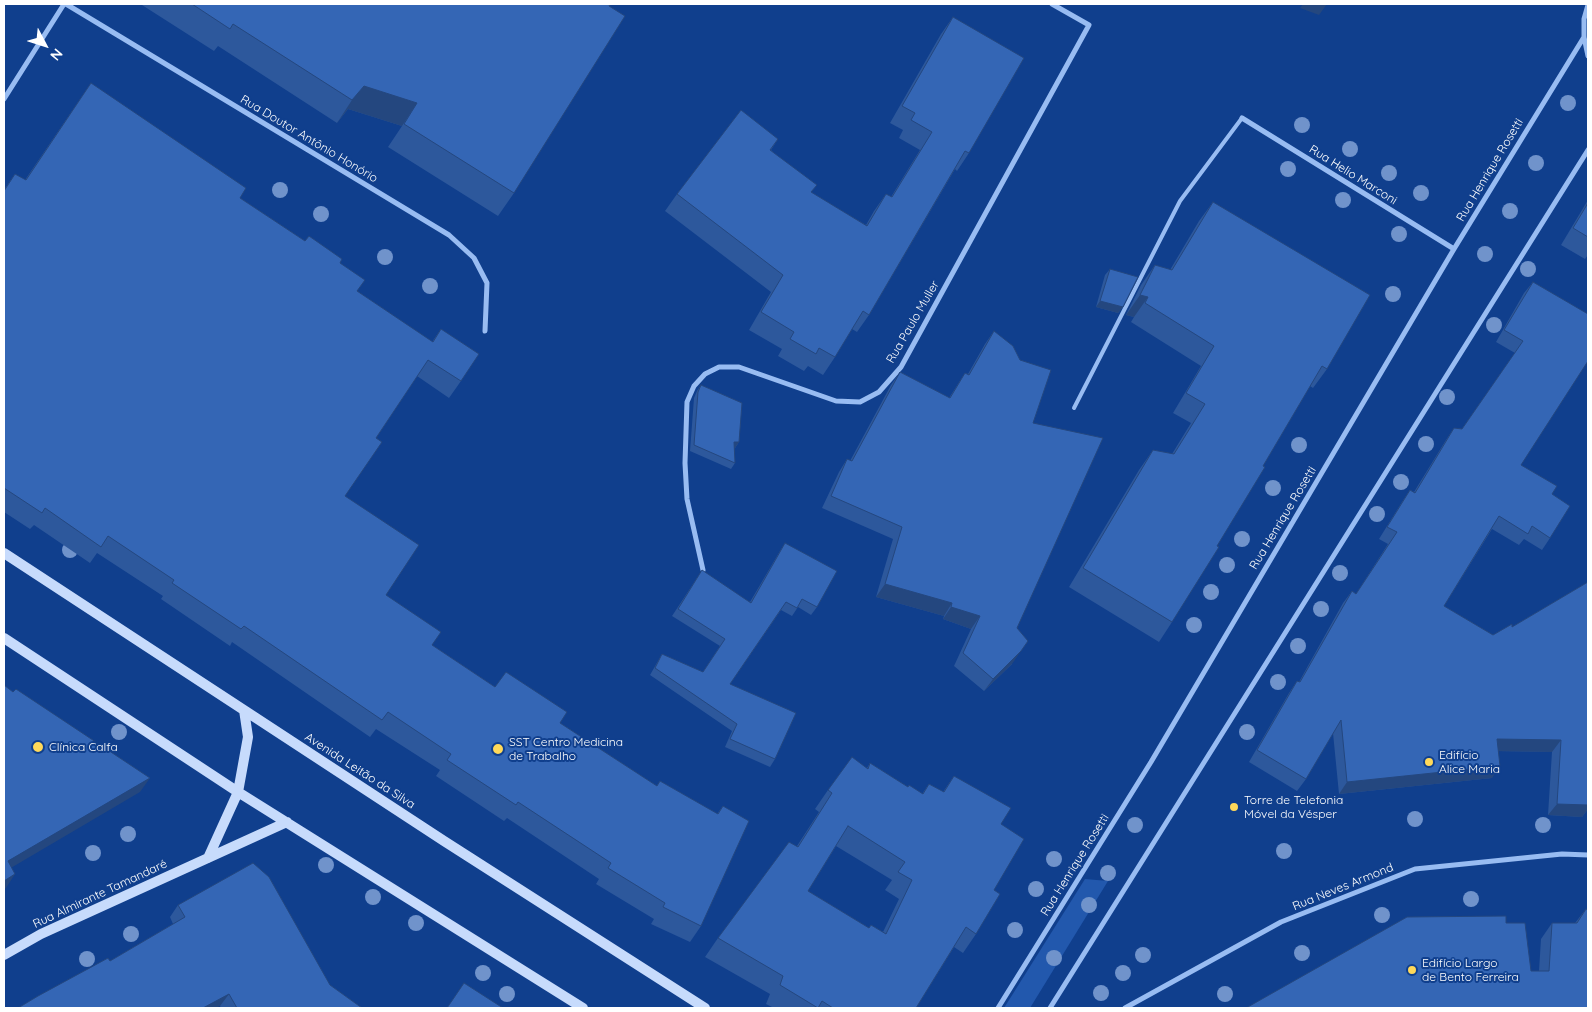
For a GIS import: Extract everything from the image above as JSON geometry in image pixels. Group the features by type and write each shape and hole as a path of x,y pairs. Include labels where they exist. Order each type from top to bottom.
{"street":[{"path":"4,99 65,4"},
{"name":"Rua Doutor Antônio Honório","path":"65,4 449,235 474,258 487,283 485,331"},
{"name":"Rua Paulo Muller","path":"703,570 688,499 685,463 687,402 694,386 705,374 719,367 740,367 836,401 860,402 879,392 901,367 1089,25 1052,4"},
{"path":"1588,5 1584,19 1584,36 1588,56"},
{"name":"Rua Henrique Rosetti","path":"998,1008 1156,754 1454,249 1584,36"},
{"name":"Rua Helio Marconi","path":"1242,118 1454,249"},
{"path":"1050,1008 1588,150"},
{"name":"Avenida Leitão da Silva","path":"4,553 705,1008"},
{"path":"4,638 238,792 584,1008"},
{"path":"208,858 238,792 248,737 244,710"},
{"name":"Rua Almirante Tamandaré","path":"4,955 41,934 287,822"},
{"name":"Rua Neves Armond","path":"1125,1008 1281,922 1415,869 1562,854 1588,855"}],"lane":[{"path":"1074,408 1180,200 1242,118"}],"shaded area":[{"path":"1085,879 1108,881 1030,1008 1004,1008"}],"building":[{"path":"192,4 610,4 609,6 625,16 514,193 404,124 417,103 364,86 352,100 233,24 230,29"},
{"path":"953,17 1024,58 969,153 965,151 869,315 863,311 835,357 819,348 816,354 790,339 794,332 761,312 783,275 677,194 741,110 778,139 770,150 817,185 811,192 867,226 886,194 892,197 932,132 911,120 915,113 902,106"},
{"path":"91,83 246,188 240,198 305,241 309,236 342,259 340,263 365,280 357,291 433,342 441,329 479,354 461,381 428,360 376,438 382,442 345,496 419,545 386,595 441,632 432,645 495,687 506,672 567,712 560,723 657,786 660,781 718,814 723,806 749,821 701,926 663,907 665,903 608,868 611,863 518,802 516,805 447,760 451,754 388,712 382,720 244,626 241,629 172,583 174,580 108,536 101,547 45,508 42,513 4,488 4,191 15,174 26,180"},
{"path":"1213,202 1370,295 1327,369 1322,366 1263,466 1265,467 1217,546 1219,547 1172,622 1083,568 1153,450 1174,454 1205,404 1186,393 1214,346 1145,303 1148,297 1140,295 1155,265 1172,270"},
{"path":"1588,203 1588,237 1573,228"},
{"path":"1110,269 1138,277 1123,307 1100,301"},
{"path":"1533,282 1588,314 1588,361 1521,465 1557,486 1552,494 1570,506 1550,538 1532,526 1528,534 1499,516 1444,606 1493,635 1512,624 1512,627 1588,582 1588,805 1557,804 1561,740 1497,739 1500,766 1347,782 1341,720 1306,779 1257,750 1297,681 1300,682 1352,591 1356,594 1397,532 1387,527 1410,490 1415,493 1454,428 1462,429 1523,341 1504,330"},
{"path":"994,331 1013,346 1020,360 1051,370 1033,423 1103,438 1017,628 1028,641 1021,651 993,679 963,653 980,616 951,607 952,603 885,584 902,527 831,496 847,459 852,461 900,372 950,398 965,373 969,375"},
{"path":"701,385 742,403 739,442 734,442 735,463 694,445 698,392"},
{"path":"785,543 837,571 817,607 802,599 797,608 786,602 730,684 796,713 775,759 730,739 737,724 655,668 662,654 703,672 725,639 678,609 702,570 751,603"},
{"name":"Clínica Calfa","path":"4,685 13,692 16,689 150,778 8,861 15,874 4,881"},
{"path":"852,757 868,769 870,763 908,787 909,785 923,794 929,784 944,792 954,776 1011,808 1001,824 1024,839 994,890 1000,894 976,934 966,927 916,1008 833,1008 822,1001 818,1008 780,985 783,976 718,938 789,842 798,847 832,793 828,790","holes":["848,826 905,862 898,872 912,880 886,934 871,925 869,928 808,891"]},
{"path":"253,863 269,877 330,985 362,1008 237,1008 229,994 203,1008 18,1008 108,958 110,961 185,917 178,905"},
{"path":"1586,909 1588,910 1588,1008 1246,1008 1407,917 1506,916 1506,923 1525,923 1531,971 1549,971 1552,923 1577,923"},
{"path":"464,983 503,1008 447,1008"}],"place":[{"name":"Clínica Calfa","path":"38,747"},
{"name":"SST Centro Medicina de Trabalho","path":"498,749"},
{"name":"Edifício Alice Maria","path":"1429,762"},
{"name":"Torre de Telefonia Móvel da Vésper","path":"1234,807"},
{"name":"Edifício Largo de Bento Ferreira","path":"1412,970"}]}
